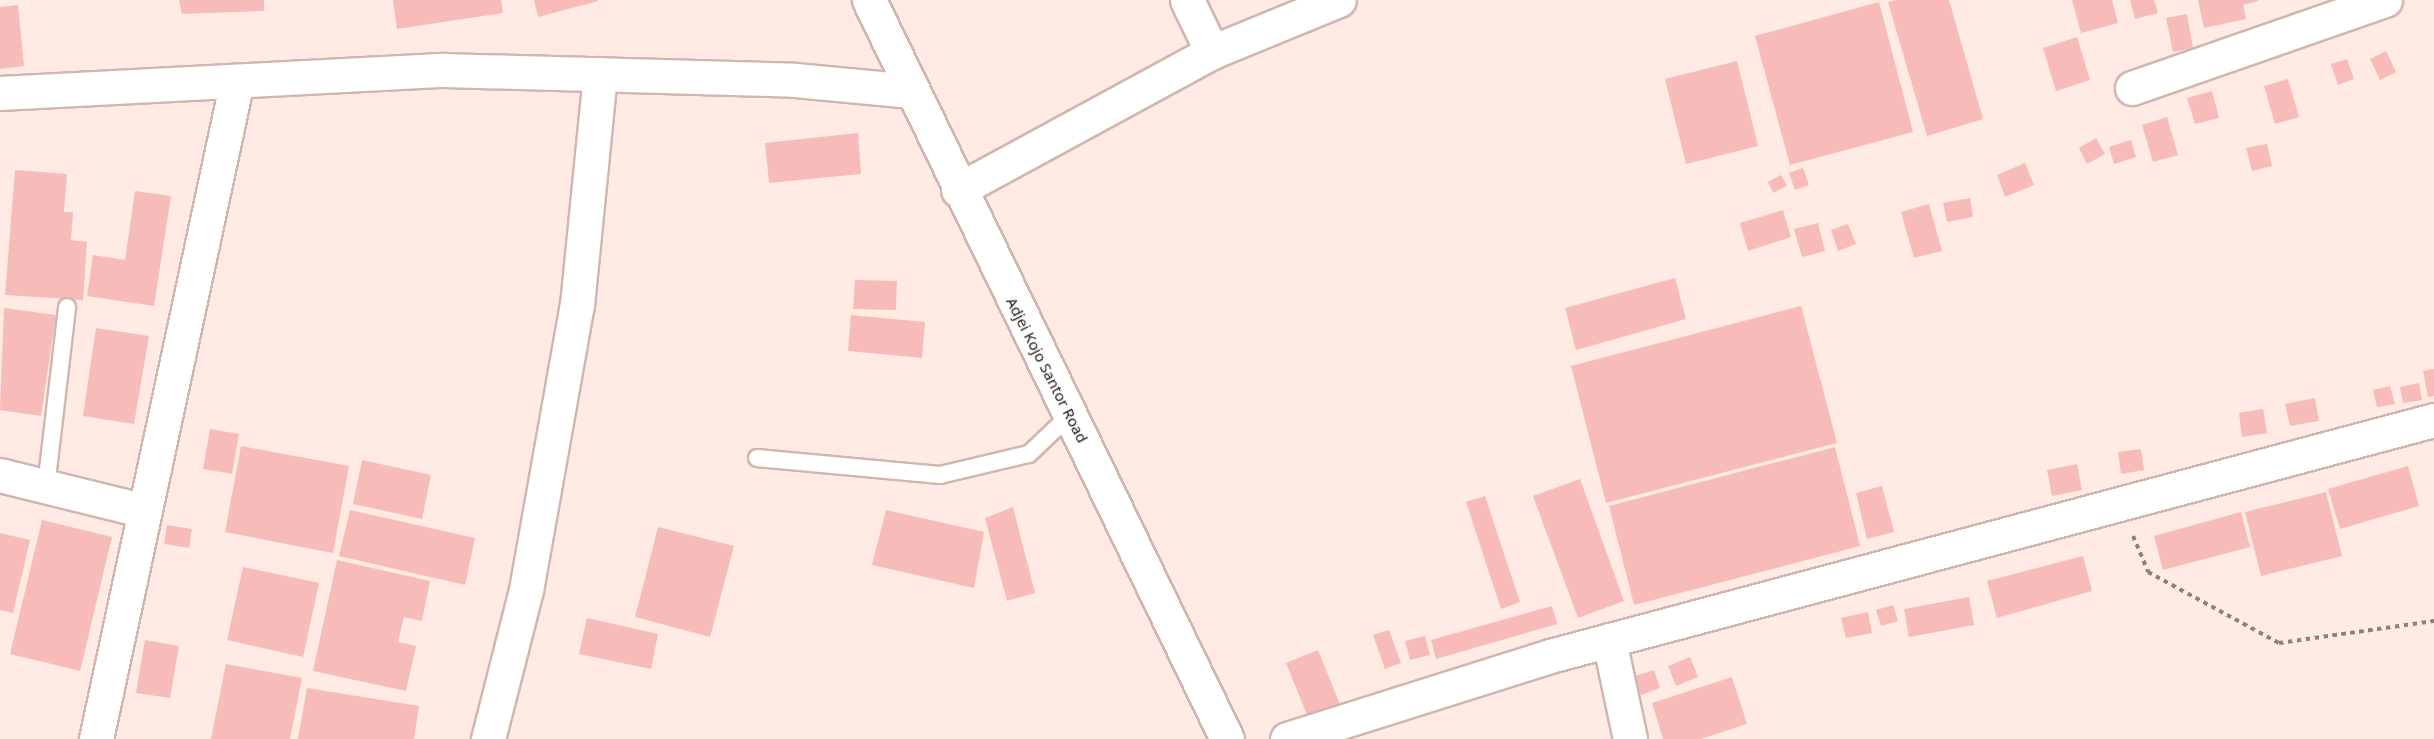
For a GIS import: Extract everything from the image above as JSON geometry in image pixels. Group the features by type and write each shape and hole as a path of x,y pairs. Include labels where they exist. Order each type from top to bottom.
{"street":[{"name":"Adjei Kojo Santor Road","path":"869,0 958,190 1227,739"},
{"path":"1187,0 1212,52"},
{"path":"958,190 1212,52 1339,0"},
{"path":"2132,88 2385,0"},
{"path":"0,93 444,70 795,80 911,91"},
{"path":"488,739 526,590 577,305 600,74"},
{"path":"96,739 237,81"},
{"path":"1287,739 1609,640 2434,420"},
{"path":"0,475 145,511"},
{"path":"1609,640 1630,739"}],"lane":[{"path":"46,487 67,307"},
{"path":"757,458 940,475 1029,454 1070,415"}],"path":[{"path":"2120,502 2148,572 2279,643 2434,621"}],"building":[{"path":"179,0 264,0 264,11 182,14"},
{"path":"393,0 501,0 503,13 397,29"},
{"path":"534,0 598,0 598,1 538,17"},
{"path":"1949,0 1983,119 1927,136 1888,2"},
{"path":"2072,0 2112,0 2118,23 2081,33"},
{"path":"2130,0 2154,0 2158,13 2135,19"},
{"path":"2198,0 2258,1 2243,5 2246,19 2204,28"},
{"path":"1879,2 1913,132 1790,165 1755,36"},
{"path":"18,5 24,66 0,69 0,7"},
{"path":"2187,14 2193,48 2173,52 2166,18"},
{"path":"2077,37 2090,80 2056,91 2043,48"},
{"path":"2386,51 2396,72 2380,80 2370,59"},
{"path":"2347,59 2354,79 2338,85 2331,64"},
{"path":"1737,61 1758,146 1686,164 1665,79"},
{"path":"2288,79 2299,117 2275,124 2264,86"},
{"path":"2212,91 2219,118 2195,124 2187,98"},
{"path":"2167,117 2178,155 2153,162 2142,125"},
{"path":"858,133 861,174 769,183 765,143"},
{"path":"2096,138 2105,154 2087,164 2079,148"},
{"path":"2131,140 2136,157 2114,164 2109,147"},
{"path":"2267,144 2272,166 2252,171 2246,148"},
{"path":"2025,163 2034,185 2005,197 1997,175"},
{"path":"1803,168 1809,185 1795,190 1789,173"},
{"path":"15,170 67,174 64,212 73,212 71,240 87,242 83,300 5,295"},
{"path":"1781,175 1787,186 1773,193 1768,182"},
{"path":"135,191 171,196 154,306 87,296 93,255 125,260"},
{"path":"1970,198 1973,217 1947,222 1943,203"},
{"path":"1929,204 1942,251 1914,258 1901,212"},
{"path":"1783,210 1791,237 1748,251 1740,223"},
{"path":"1818,223 1825,251 1802,257 1794,229"},
{"path":"1848,224 1856,244 1838,251 1831,230"},
{"path":"1675,278 1686,319 1576,350 1565,308"},
{"path":"855,280 897,281 896,310 853,309"},
{"path":"1801,306 1837,443 1606,503 1571,366"},
{"path":"4,308 56,315 41,416 0,410"},
{"path":"851,315 925,322 922,358 848,351"},
{"path":"96,328 149,336 134,424 83,416"},
{"path":"2434,369 2434,396 2428,397 2423,371"},
{"path":"2419,383 2422,400 2403,403 2400,387"},
{"path":"2390,386 2395,404 2377,407 2373,390"},
{"path":"2315,398 2319,421 2290,426 2285,404"},
{"path":"2263,409 2267,433 2242,437 2239,413"},
{"path":"210,429 239,434 232,474 203,469"},
{"path":"241,446 349,466 333,553 225,532"},
{"path":"1835,447 1860,546 1634,605 1609,506"},
{"path":"2141,449 2144,470 2121,474 2118,452"},
{"path":"362,460 431,475 422,519 353,504"},
{"path":"2077,464 2082,490 2052,496 2047,470"},
{"path":"2408,466 2419,506 2340,529 2328,489"},
{"path":"1580,479 1624,601 1578,618 1533,496"},
{"path":"1882,486 1894,532 1867,539 1856,493"},
{"path":"2326,492 2342,556 2261,576 2245,512"},
{"path":"1485,496 1520,602 1501,609 1466,502"},
{"path":"1013,507 1035,593 1007,601 985,518"},
{"path":"350,510 475,538 465,585 339,556"},
{"path":"886,510 984,532 974,588 872,565"},
{"path":"2241,512 2250,547 2163,570 2154,536"},
{"path":"42,520 112,537 80,671 10,654"},
{"path":"167,525 192,529 189,548 164,544"},
{"path":"658,527 734,546 710,637 635,617"},
{"path":"0,533 30,540 13,613 0,610"},
{"path":"2083,556 2092,591 1997,618 1987,581"},
{"path":"337,560 430,581 422,621 404,617 398,642 416,646 406,691 313,671"},
{"path":"243,567 319,583 303,657 227,640"},
{"path":"1969,597 1974,625 1909,637 1904,609"},
{"path":"1893,605 1898,621 1881,626 1876,610"},
{"path":"1552,606 1557,624 1436,659 1431,640"},
{"path":"1868,612 1872,633 1846,638 1841,618"},
{"path":"587,618 658,634 651,669 579,654"},
{"path":"1389,630 1401,663 1385,669 1373,635"},
{"path":"1425,636 1430,655 1410,660 1405,641"},
{"path":"145,640 179,646 170,698 136,693"},
{"path":"1318,650 1341,707 1309,720 1286,663"},
{"path":"1690,657 1698,677 1676,686 1668,666"},
{"path":"226,664 302,678 290,739 211,739"},
{"path":"1654,670 1660,688 1641,695 1635,676"},
{"path":"1732,677 1747,724 1701,739 1663,739 1652,703"},
{"path":"307,688 419,706 414,739 298,739"}]}
